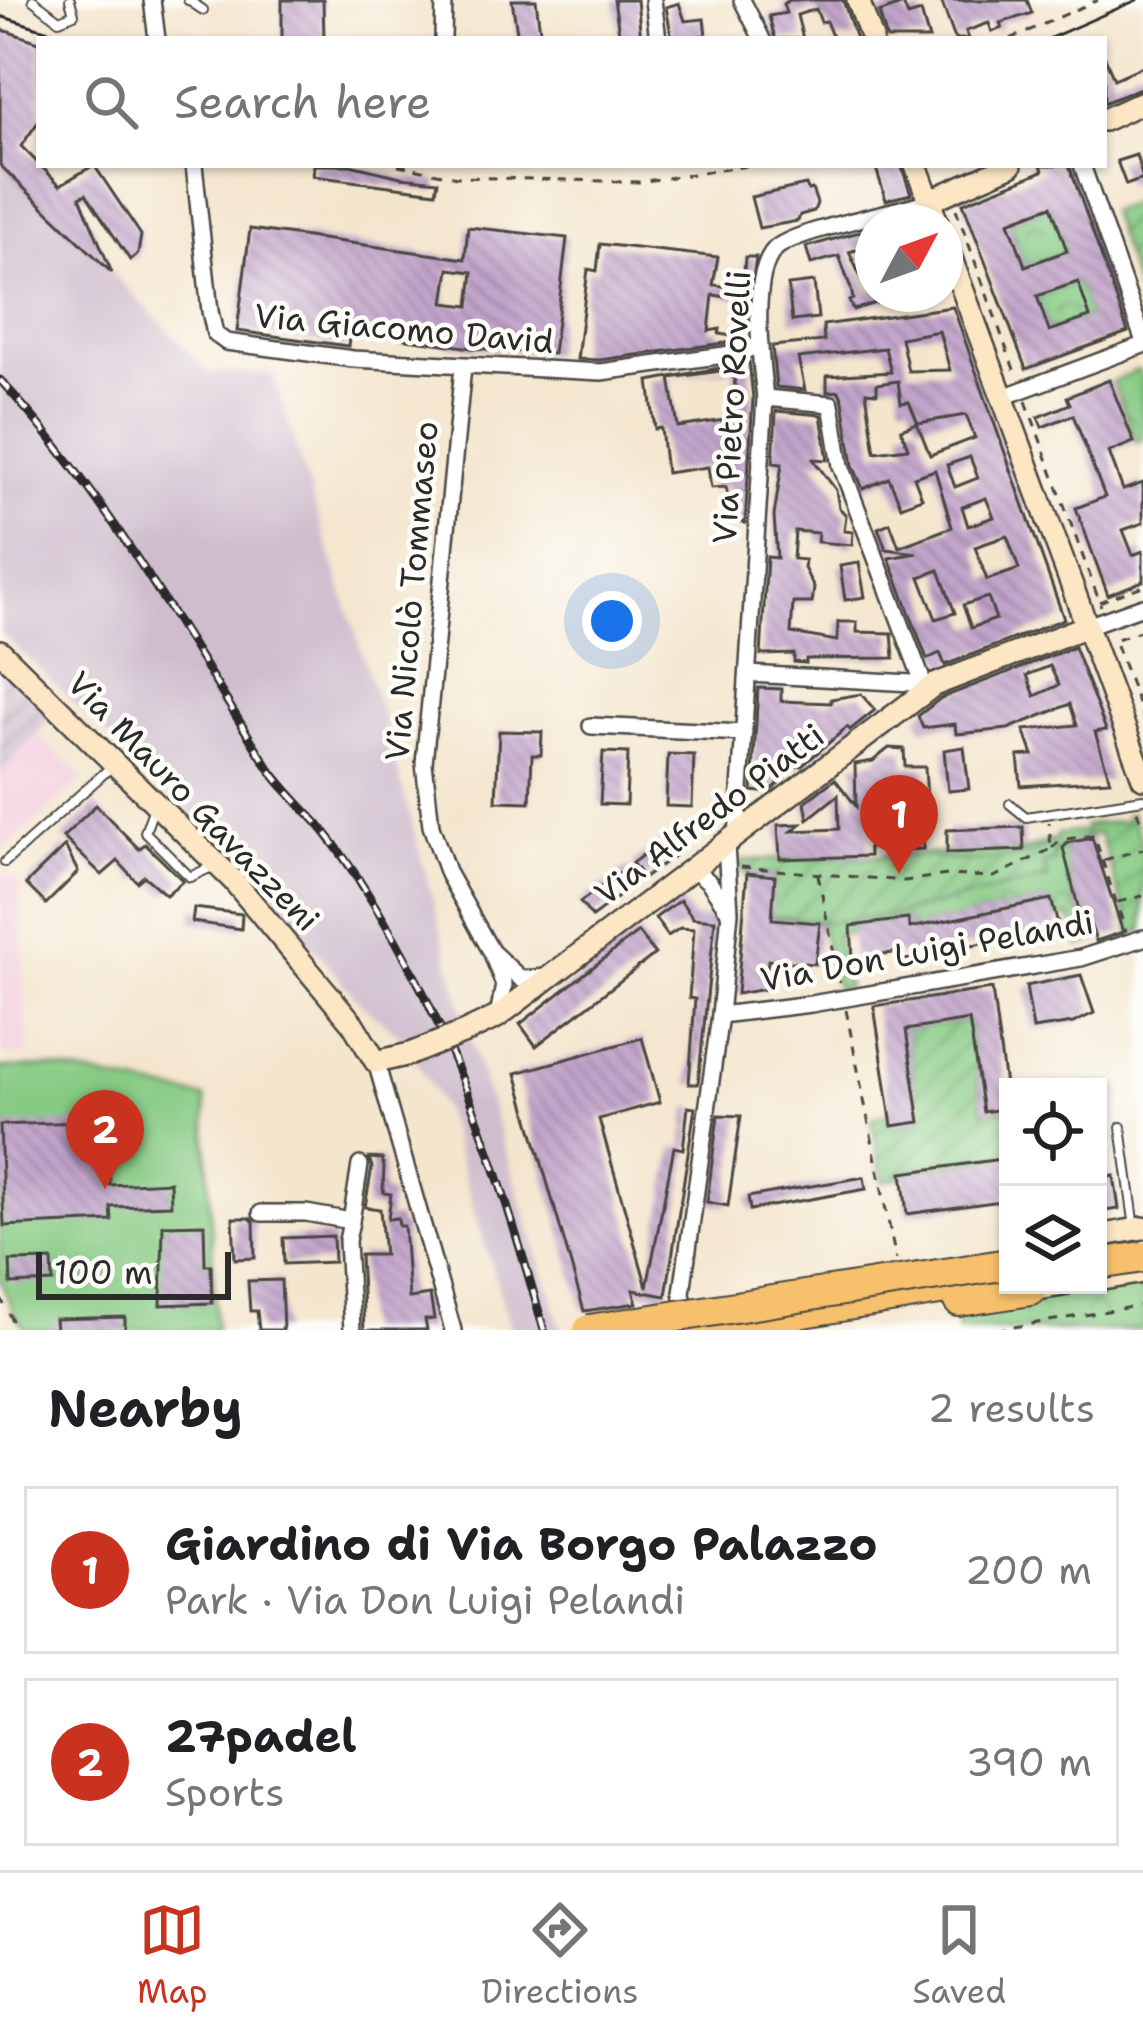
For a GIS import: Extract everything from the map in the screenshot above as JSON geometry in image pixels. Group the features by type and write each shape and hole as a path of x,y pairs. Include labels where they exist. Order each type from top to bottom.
{"highway":[{"path":"1107,1254 1142,1242"},
{"path":"698,1325 741,1293 999,1251"},
{"path":"589,1330 698,1325 999,1279"},
{"path":"769,1330 867,1315 999,1281"}],"street":[{"path":"152,0 157,36"},
{"path":"443,36 444,0"},
{"path":"653,0 658,36"},
{"path":"742,0 760,36"},
{"path":"858,0 871,36"},
{"path":"1107,119 1143,102"},
{"name":"Via Giacomo David","path":"194,168 210,311 220,338 234,344 463,367 601,372 739,353 759,345"},
{"path":"918,168 937,204"},
{"path":"942,204 1007,168"},
{"path":"1013,393 1143,342 1138,312 1083,168"},
{"name":"Via Pietro Rovelli","path":"698,1325 682,1293 730,912 765,398 759,345 766,262 786,241 855,225"},
{"path":"963,282 1013,393 1138,726 1143,778"},
{"name":"Via Nicolò Tommaseo","path":"463,367 424,763 431,826 448,874 491,951 504,985 497,1017"},
{"path":"748,674 929,684 841,466 831,406 765,398"},
{"path":"1094,614 1143,606"},
{"name":"Via Alfredo Piatti","path":"376,1062 410,1054 497,1017 694,869 731,849 929,684 1094,614"},
{"name":"Via Mauro Gavazzeni","path":"0,651 218,865 294,950 353,1024 376,1062"},
{"path":"591,725 744,733"},
{"path":"694,869 730,912"},
{"name":"Via Don Luigi Pelandi","path":"720,1015 1082,958 1136,940"},
{"path":"491,951 521,979 548,976"},
{"path":"376,1062 453,1330"},
{"path":"352,1330 347,1241 361,1165"},
{"path":"261,1213 351,1221"},
{"path":"1107,1259 1143,1272"}],"lane":[{"path":"32,0 59,20 74,14 70,0"},
{"path":"188,0 203,10"},
{"path":"5,862 116,762"},
{"path":"1010,804 1025,817 1143,799"},
{"path":"1121,1127 1142,1242"}],"path":[{"path":"1017,36 1098,0"},
{"path":"413,168 457,177 639,182 734,168"},
{"path":"963,268 1094,614 1143,586"},
{"path":"1138,726 1114,640 1143,630"},
{"path":"1049,814 1051,849"},
{"path":"731,849 818,874 904,881 946,875 994,877 1060,840 1094,836 1117,903 1136,940"},
{"path":"1102,861 1143,849"},
{"path":"818,874 896,1261"},
{"path":"1117,903 1143,896"},
{"path":"0,1297 17,1330"},
{"path":"996,1330 1141,1306 1143,1318"}],"shaded area":[{"path":"0,167 53,211 209,373 272,373 386,727 471,1042 562,1330 511,1330 443,1108 404,1039 363,1006 244,865 0,632"},
{"path":"0,667 53,715 0,774"},
{"path":"36,734 84,779 0,853 0,774"},
{"path":"0,872 19,881 28,1055 0,1055"}],"green space":[{"path":"1143,200 1143,291 1138,293 1109,211"},
{"path":"1051,206 1067,251 1025,266 1009,222"},
{"path":"1078,282 1090,317 1049,331 1037,296"},
{"path":"1138,370 1143,381 1143,439 1136,442 1113,381"},
{"path":"1131,813 1143,845 1143,931 1132,935 1099,833 1054,849 1053,862 1043,864 1048,878 891,915 831,922 770,916 775,875 744,874 738,861 924,855 993,860 1043,847 1057,839 1057,834 1085,831 1085,825 1125,821"},
{"path":"1072,833 1069,846 1063,848 1072,876 1068,878 1079,914 1086,912 1096,941 1080,946 1070,917 1058,918 1050,900 910,928 907,919 852,926 851,934 836,935 848,987 837,989 820,923 772,919 747,873 749,860 1024,850"},
{"path":"969,1020 983,1112 999,1110 999,1156 900,1172 900,1178 883,1181 871,1119 890,1112 893,1126 920,1122 906,1030"},
{"path":"50,1067 205,1098 216,1330 26,1330 15,1315 0,1280 0,1068"},
{"path":"1143,1277 1143,1330 958,1330 954,1307 1036,1294 1107,1294 1107,1283"}],"building":[{"path":"282,0 323,0 324,36 282,36"},
{"path":"512,0 536,0 541,36 518,36"},
{"path":"614,0 637,0 641,36 620,36"},
{"path":"843,0 855,36 832,36 816,9 797,15 802,36 774,36 769,16 786,13 783,4"},
{"path":"941,0 1027,0 1032,13 1000,23 1002,28 992,32 989,23 966,31 967,36 954,36"},
{"path":"679,3 685,21 704,19 706,35 671,36 666,7"},
{"path":"903,4 908,16 921,12 928,36 886,36 879,13"},
{"path":"0,29 36,41 36,125 21,146 36,161 36,168 43,168 60,185 96,168 141,235 138,254 130,260 86,194 80,197 112,273 0,165"},
{"path":"1107,62 1114,79 1143,66 1143,87 1107,102"},
{"path":"1136,155 1143,179 1126,185 1117,161"},
{"path":"314,168 363,168 438,181 436,192 313,176"},
{"path":"876,168 902,168 911,194 886,200"},
{"path":"1042,168 1070,168 1128,332 1026,369 963,203","holes":["1051,206 1067,251 1025,266 1009,222","1078,282 1090,317 1049,331 1037,296"]},
{"path":"806,185 817,203 814,211 800,215 798,221 759,228 751,197"},
{"path":"468,227 567,238 553,354 350,331 348,346 237,331 250,229 465,259","holes":["449,269 473,272 469,306 444,303"]},
{"path":"855,233 855,250 849,252 855,265 855,309 839,256 811,264 806,247"},
{"path":"600,244 718,257 713,285 743,288 745,257 756,257 747,319 742,299 713,295 709,331 720,329 719,334 732,336 732,342 577,359 588,269 597,271"},
{"path":"814,282 818,318 792,321 788,285"},
{"path":"917,312 955,312 1064,619 945,665 940,653 927,659 889,558 917,553 886,549 878,528 890,523 899,547 952,527 935,470 914,477 922,498 901,506 889,478 863,489 853,465 843,401 839,391 827,392 827,376 891,372 885,348 798,358 805,390 776,387 772,346 824,341 823,325","holes":["939,331 950,370 908,371 901,338","898,381 901,403 909,402 918,423 966,415 975,438 930,455 917,423 901,429 908,448 875,452 866,392 877,393 877,384","970,457 978,478 955,487 947,465","986,498 994,517 968,526 962,507","1007,536 1019,569 987,580 975,547","939,570 955,613 936,619 920,577","988,597 996,619 971,628 963,605"]},
{"path":"749,362 753,398 745,523 734,520 726,487 711,488 708,467 666,473 649,381 730,366 729,370 670,378 678,427 738,418 733,366"},
{"path":"1109,380 1134,442 1109,452 1123,490 1143,483 1143,523 1123,530 1133,555 1143,551 1143,581 1108,595 1076,508 1105,497 1073,415 1042,427 1038,417 1070,404 1067,397"},
{"path":"776,411 821,415 828,460 813,459 836,490 839,508 846,515 844,531 853,532 852,545 817,542 818,533 795,531 793,559 805,560 814,588 812,603 793,603 791,633 837,641 838,622 857,622 857,632 892,633 894,658 806,659 806,663 794,662 794,654 761,655 767,557 777,558 774,516 782,464 773,463"},
{"path":"859,563 865,597 845,600 840,566"},
{"path":"1074,647 1106,730 1095,732 1110,780 1021,786 1018,756 1033,755 1024,730 1077,725 1070,704 1008,729 956,734 955,724 923,728 918,716 941,698","holes":["1050,666 1059,685 1035,696 1027,675"]},
{"path":"758,688 781,689 781,701 831,703 831,699 861,694 875,710 802,766 785,766 784,779 778,779 768,793 752,791"},
{"path":"499,731 542,732 541,755 532,755 530,802 496,801"},
{"path":"964,747 969,789 948,791 944,750"},
{"path":"889,748 904,749 905,767 925,767 927,801 911,801 912,828 923,834 923,849 899,850 897,819 868,820 869,856 780,859 778,825 801,824 792,831 839,829 838,795 808,819 805,802 835,779 856,806 855,764 873,761"},
{"path":"603,752 628,753 626,805 600,804"},
{"path":"668,754 694,755 692,807 666,806"},
{"path":"96,805 139,849 145,844 183,881 166,895 144,876 137,882 118,861 102,875 63,837"},
{"path":"1023,827 1024,850 947,853 947,830"},
{"path":"1092,838 1123,932 1096,941 1086,912 1080,914 1063,848"},
{"path":"662,841 674,856 644,878 632,863"},
{"path":"65,846 78,872 46,904 26,884"},
{"path":"628,867 633,873 616,887 621,895 592,917 580,902"},
{"path":"747,873 775,876 772,919 820,923 815,964 768,960 765,989 737,994"},
{"path":"1051,899 1059,927 958,948 958,954 904,960 899,952 853,959 851,926 908,919 910,928"},
{"path":"680,900 693,918 715,920 698,1084 689,1084 694,929 680,928 668,936 655,918"},
{"path":"194,908 242,914 241,929 192,922"},
{"path":"638,932 655,954 536,1046 520,1024"},
{"path":"1081,975 1094,1013 1073,1023 1033,1029 1026,986"},
{"path":"992,989 1004,1078 999,1078 999,1109 983,1112 969,1020 906,1030 920,1122 892,1126 874,1006"},
{"path":"642,1038 660,1102 599,1119 647,1287 674,1147 683,1149 688,1107 695,1108 666,1296 633,1290 637,1303 584,1311 516,1073"},
{"path":"718,1115 741,1116 728,1206 707,1202"},
{"path":"107,1121 110,1185 170,1182 171,1205 111,1207 112,1221 4,1226 0,1125"},
{"path":"369,1158 382,1159 384,1193 391,1194 388,1219 398,1218 399,1226 404,1226 409,1298 430,1295 434,1319 425,1320 427,1330 364,1330 360,1255 384,1255 380,1209 365,1207 372,1167"},
{"path":"999,1159 999,1201 907,1214 902,1173"},
{"path":"1114,1176 1119,1209 1107,1211 1107,1177"},
{"path":"864,1177 866,1189 750,1210 748,1197"},
{"path":"233,1218 254,1222 255,1258 235,1259"},
{"path":"204,1224 212,1303 161,1305 163,1225"},
{"path":"333,1236 334,1262 284,1264 283,1238"},
{"path":"52,1260 53,1282 11,1284 10,1261"},
{"path":"281,1280 283,1330 259,1330 257,1311 250,1311 248,1281"},
{"path":"125,1317 125,1330 56,1330 55,1319"}],"tram line":[{"path":"1055,36 1137,0"},
{"path":"0,16 65,36"}],"railway":[{"path":"0,380 109,517 271,770 343,857 408,963 476,1116 544,1330"}],"place":[{"name":"Giardino di Via Borgo Palazzo","path":"899,874"},
{"name":"27padel","path":"105,1189"}]}
